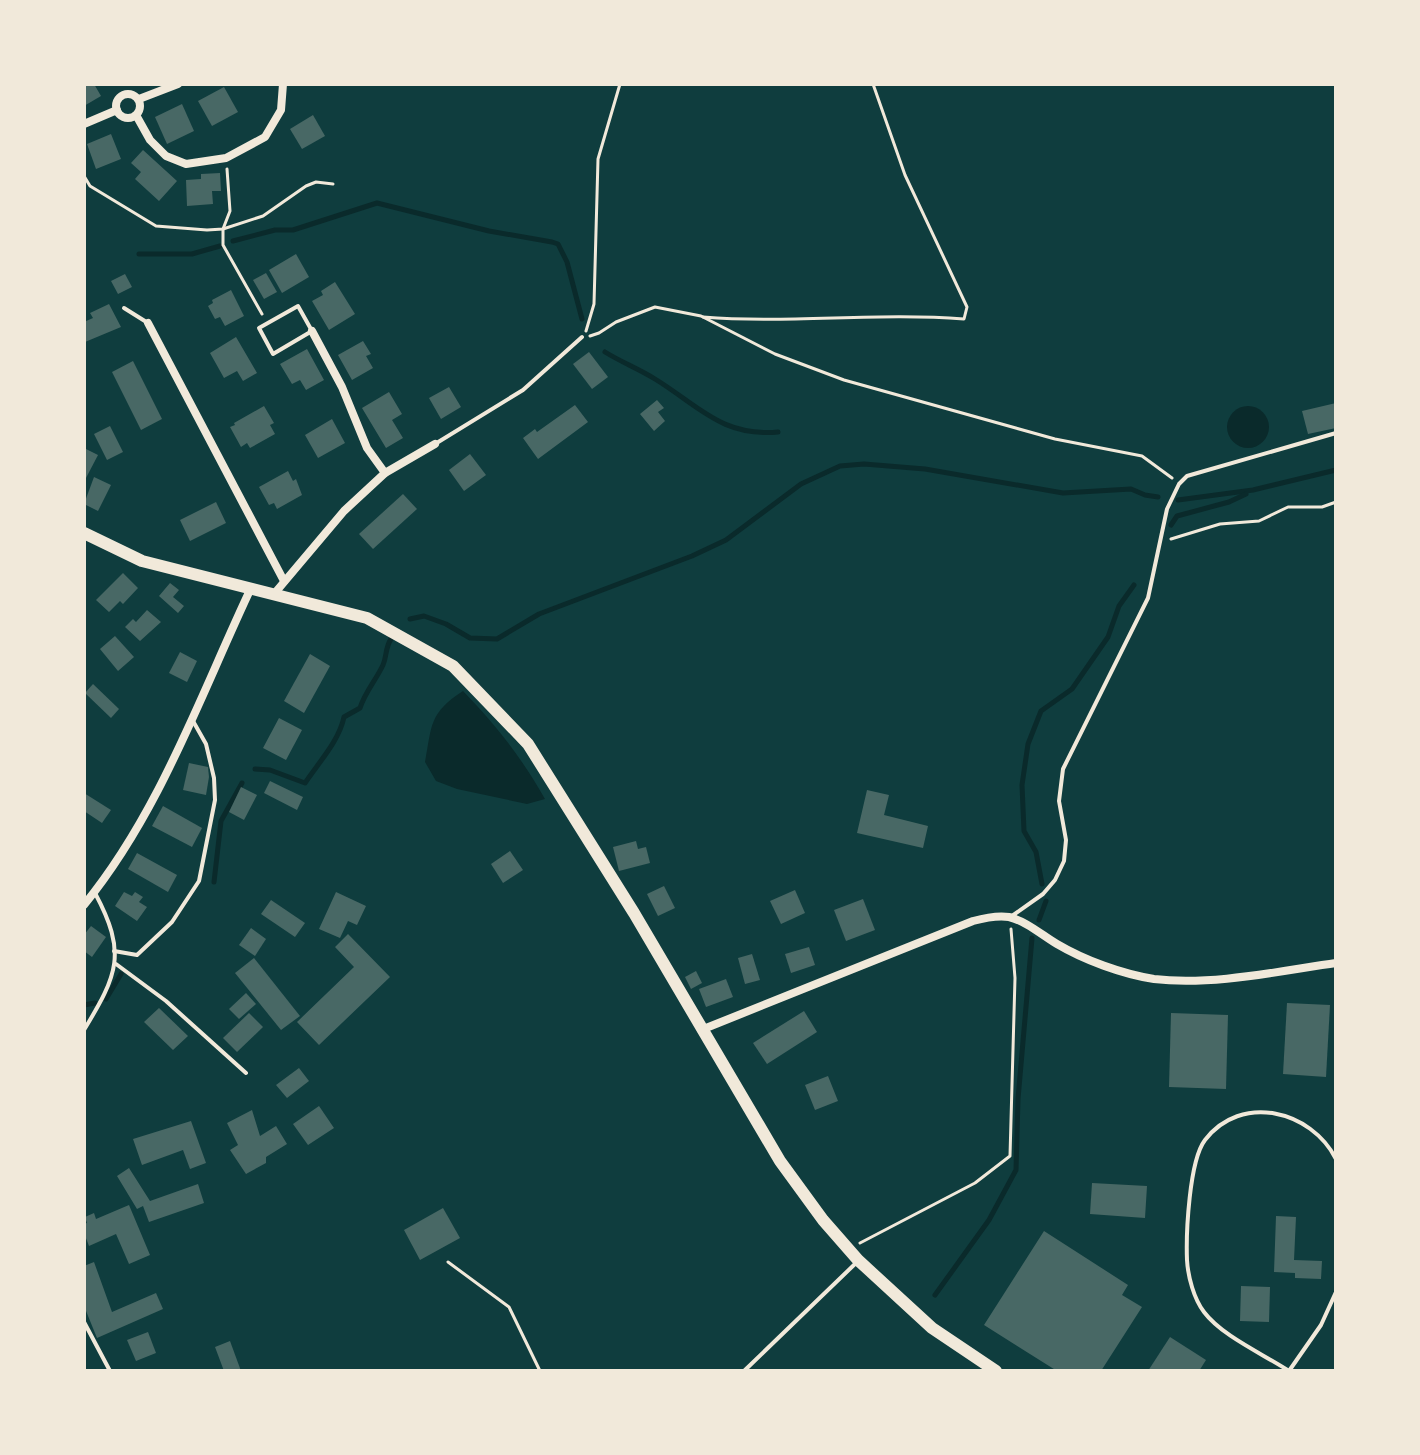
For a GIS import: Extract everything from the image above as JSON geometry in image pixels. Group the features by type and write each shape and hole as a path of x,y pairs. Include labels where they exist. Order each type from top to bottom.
{"main road":[{"path":"84,533 142,561 367,618 453,666 528,744 634,913 780,1161 823,1220 858,1260 932,1328 996,1371"}],"street":[{"path":"118,84 123,94"},
{"path":"139,99 178,84"},
{"path":"136,115 150,140 166,156 186,164 226,158 265,137 281,110 283,84"},
{"path":"130,93 139,99 140,110 136,115 129,118 117,110 116,103 123,94 130,93"},
{"path":"84,124 117,110"},
{"path":"148,323 284,581"},
{"path":"312,331 342,387 367,448 385,473"},
{"path":"274,594 344,511 385,473 435,444"},
{"path":"84,905 134,835 157,794 251,588"},
{"path":"701,1030 973,921 991,917 1010,917 1059,945 1116,970 1155,979 1232,978 1336,963"}],"lane":[{"path":"298,306 312,331 273,354 259,328 267,324 298,306"},
{"path":"124,308 148,323"},
{"path":"435,444 523,390 582,337"},
{"path":"1010,917 1043,894 1055,880 1064,861 1066,840 1059,801 1063,769 1148,598 1167,509 1179,484 1187,476 1336,433"},
{"path":"114,951 137,955 145,950 172,922 199,881 215,800 214,778 206,744 192,719"},
{"path":"84,1030 111,982 116,964 108,918 95,893"},
{"path":"116,964 166,1001 246,1073"},
{"path":"1336,1159 1319,1133 1286,1115 1263,1112 1220,1124 1203,1142 1195,1160 1187,1260 1193,1289 1202,1311 1218,1327 1289,1371 1321,1325 1336,1292"},
{"path":"744,1371 858,1260"},
{"path":"84,1322 110,1371"}],"path":[{"path":"582,337 594,304 598,159 620,84"},
{"path":"582,337 599,333 616,322 655,307 701,316 754,321 914,315 964,319 967,307 905,175 873,84"},
{"path":"226,158 230,211 223,229 225,251 267,324"},
{"path":"84,176 90,186 156,226 223,229 263,216 306,186 316,182 333,184"},
{"path":"701,316 775,354 844,380 1055,439 1142,456 1179,484"},
{"path":"1160,543 1220,524 1259,521 1288,507 1322,507 1336,502"},
{"path":"858,1260 857,1245 975,1183 1010,1156 1015,978 1010,917"},
{"path":"448,1262 509,1307 540,1371"}],"water":[{"path":"1248,406 1263,412 1269,427 1263,442 1248,448 1233,442 1227,427 1233,412"},
{"path":"463,691 508,742 545,799 527,804 457,789 436,781 425,762 431,729 438,713"}],"building":[{"path":"84,84 94,84 101,96 84,106"},
{"path":"224,87 238,112 212,126 198,101"},
{"path":"182,104 194,131 167,144 155,117"},
{"path":"313,115 325,136 302,149 290,129"},
{"path":"111,134 121,159 96,169 87,144"},
{"path":"143,150 177,181 159,201 135,179 141,172 131,163"},
{"path":"220,173 221,191 212,191 213,204 187,206 186,180 201,179 201,174"},
{"path":"296,254 309,277 282,293 269,270"},
{"path":"266,273 277,292 264,299 253,280"},
{"path":"125,274 132,287 118,294 111,281"},
{"path":"335,282 355,314 329,330 312,301"},
{"path":"231,290 244,316 225,326 220,317 215,319 208,306 213,303 212,300"},
{"path":"109,304 121,327 85,342 84,322 93,318 90,313"},
{"path":"236,337 257,373 243,381 237,371 224,378 210,353"},
{"path":"363,341 371,354 366,356 373,368 352,380 338,355"},
{"path":"307,349 324,380 306,390 300,380 292,384 280,364"},
{"path":"589,352 608,377 592,389 573,364"},
{"path":"133,361 162,419 141,430 112,372"},
{"path":"449,387 461,407 441,419 429,398"},
{"path":"389,392 402,414 392,420 403,438 386,448 362,408"},
{"path":"657,400 664,408 658,412 665,421 654,431 640,414"},
{"path":"1336,403 1336,428 1308,434 1302,411"},
{"path":"575,405 588,422 538,459 523,438 535,429 537,432"},
{"path":"264,406 274,423 270,425 275,434 250,448 247,443 241,447 230,427"},
{"path":"332,419 345,443 318,458 305,435"},
{"path":"110,426 123,452 107,460 94,434"},
{"path":"84,448 98,455 86,478 84,477"},
{"path":"470,454 486,475 464,491 449,470"},
{"path":"288,471 293,481 296,479 302,495 277,509 274,503 269,505 259,487"},
{"path":"94,477 111,485 98,511 84,504"},
{"path":"403,494 417,509 373,549 359,534"},
{"path":"216,502 226,523 190,541 180,520"},
{"path":"123,573 138,588 123,604 120,601 109,612 96,600"},
{"path":"170,583 179,590 173,597 184,606 178,613 159,596"},
{"path":"147,610 161,622 140,641 125,627 133,619 136,622"},
{"path":"115,636 134,657 118,671 100,649"},
{"path":"180,652 197,661 187,682 169,673"},
{"path":"310,654 330,666 304,713 284,701"},
{"path":"93,684 119,709 111,718 85,693"},
{"path":"279,718 302,730 286,760 263,748"},
{"path":"189,763 208,767 206,795 183,790"},
{"path":"270,781 303,797 297,810 264,793"},
{"path":"241,787 257,795 244,820 229,812"},
{"path":"867,790 889,795 884,815 928,826 923,848 857,833"},
{"path":"84,793 111,810 102,823 84,811"},
{"path":"163,806 202,828 192,847 152,826"},
{"path":"636,841 638,849 646,847 650,863 619,871 613,847"},
{"path":"510,851 523,870 503,883 491,864"},
{"path":"137,853 177,875 168,892 128,869"},
{"path":"664,886 675,908 658,916 647,894"},
{"path":"795,890 805,913 781,924 770,901"},
{"path":"124,892 132,896 135,892 143,897 139,902 147,907 137,921 115,906"},
{"path":"336,892 366,906 357,925 348,921 340,938 319,929"},
{"path":"863,899 875,930 846,941 834,910"},
{"path":"271,900 305,923 295,937 261,914"},
{"path":"91,926 106,937 92,957 84,951 84,935"},
{"path":"251,928 266,939 255,956 239,945"},
{"path":"348,934 390,977 319,1045 297,1022 354,967 335,947"},
{"path":"809,947 815,965 791,973 785,954"},
{"path":"752,954 760,980 745,984 738,958"},
{"path":"254,958 300,1016 281,1030 235,973"},
{"path":"696,971 702,983 691,989 685,977"},
{"path":"726,979 733,997 706,1007 699,989"},
{"path":"246,993 256,1004 239,1019 229,1009"},
{"path":"1287,1003 1330,1005 1326,1077 1283,1074"},
{"path":"159,1008 188,1036 173,1050 144,1022"},
{"path":"804,1011 817,1032 767,1064 753,1043"},
{"path":"249,1013 263,1027 237,1052 223,1038"},
{"path":"1171,1013 1228,1015 1226,1089 1169,1087"},
{"path":"299,1068 309,1081 287,1098 276,1085"},
{"path":"828,1076 838,1101 815,1110 805,1085"},
{"path":"319,1106 334,1128 308,1145 293,1124"},
{"path":"252,1110 260,1136 276,1126 287,1144 266,1157 266,1163 246,1174 230,1150 238,1145 227,1123"},
{"path":"191,1121 206,1163 190,1169 183,1150 142,1165 133,1139"},
{"path":"129,1168 150,1201 198,1184 204,1203 149,1222 143,1206 137,1209 117,1176"},
{"path":"1092,1183 1147,1186 1145,1218 1090,1214"},
{"path":"129,1205 150,1255 129,1264 116,1234 89,1246 84,1224 87,1223 85,1217 94,1213 96,1219"},
{"path":"443,1208 460,1238 420,1260 404,1230"},
{"path":"1276,1216 1296,1217 1294,1260 1322,1261 1321,1279 1295,1278 1295,1273 1274,1272"},
{"path":"1044,1231 1128,1285 1122,1295 1142,1307 1101,1371 1057,1371 984,1325"},
{"path":"94,1262 112,1312 156,1293 163,1309 97,1338 84,1306 84,1266"},
{"path":"1241,1286 1270,1287 1269,1322 1240,1321"},
{"path":"148,1332 156,1353 136,1361 127,1340"},
{"path":"1170,1337 1206,1360 1199,1371 1148,1371"},
{"path":"230,1341 241,1371 224,1371 215,1347"}],"waterway":[{"path":"233,241 275,230 293,230 377,203 489,231 552,242 558,244 567,262 582,319"},
{"path":"139,254 192,254 220,246"},
{"path":"605,352 655,379 726,425 741,430 778,432"},
{"path":"410,619 424,616 470,638 497,639 539,614 726,540 801,484 840,466 864,464 925,469 1063,493 1131,489 1158,497"},
{"path":"1178,500 1253,490 1336,470"},
{"path":"1171,525 1177,516 1229,502 1246,494"},
{"path":"1042,884 1036,852 1024,831 1022,785 1028,744 1041,711 1072,689 1108,637 1119,606 1134,585"},
{"path":"255,769 270,770 305,783 333,743 344,717 360,708 383,665 391,639"},
{"path":"214,882 221,821 242,783"},
{"path":"1039,920 1046,901"},
{"path":"935,1295 989,1220 1016,1170 1018,1099 1032,938"},
{"path":"106,999 121,974"},
{"path":"84,1005 95,1003"}]}
